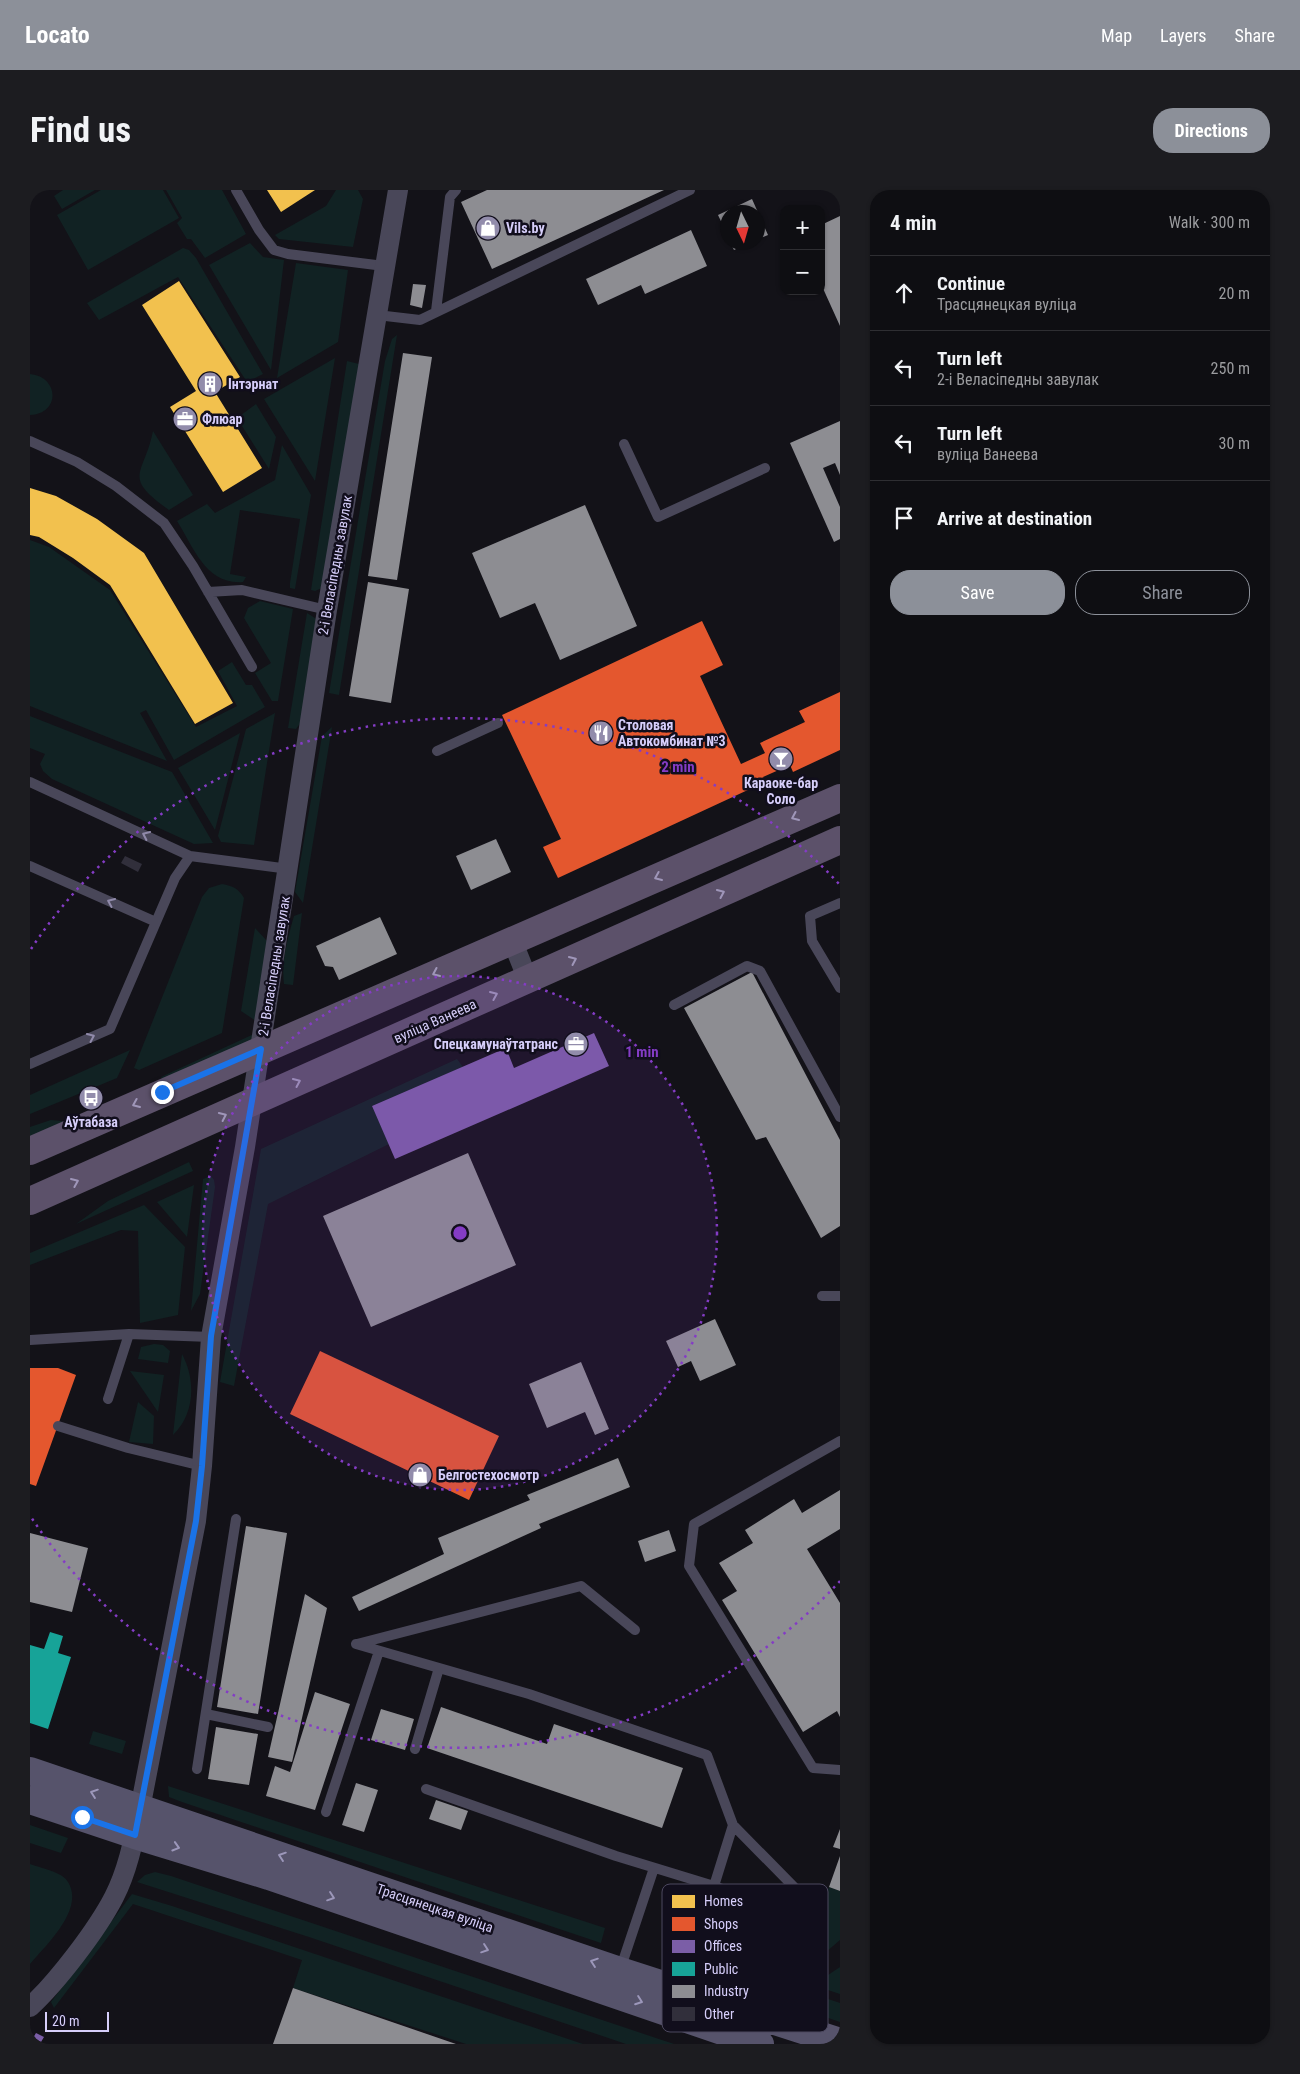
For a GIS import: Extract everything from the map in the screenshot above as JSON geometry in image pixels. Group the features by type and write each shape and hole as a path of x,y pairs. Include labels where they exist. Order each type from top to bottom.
{"main road":[{"path":"30,1151 840,798"},
{"name":"вуліца Ванеева","path":"30,1201 840,840"},
{"name":"Трасцянецкая вуліца","path":"30,1771 662,1985"},
{"name":"Трасцянецкая вуліца","path":"30,1800 135,1835 288,1882 662,2010"},
{"name":"Трасцянецкая вуліца","path":"725,2032 760,2044"},
{"name":"Трасцянецкая вуліца","path":"809,2032 840,2042"}],"street":[{"name":"2-і Веласіпедны завулак","path":"30,2007 60,1972 114,1897 135,1835 196,1521 202,1466 211,1336 253,1102 327,610 398,190"},
{"path":"512,940 528,980"}],"lane":[{"path":"236,190 259,230 274,250 288,254 384,266"},
{"path":"436,311 450,197 456,190"},
{"path":"377,315 420,320 690,190"},
{"path":"30,441 77,462 116,486 164,522 252,666"},
{"path":"624,444 658,517 765,468"},
{"path":"208,592 242,590 327,610"},
{"path":"437,751 498,723"},
{"path":"30,782 190,856 289,869"},
{"path":"30,1064 110,1029 175,878 190,856"},
{"path":"30,866 156,922"},
{"path":"840,903 810,916 812,941 840,988"},
{"path":"674,1004 747,966 760,971 840,1118"},
{"path":"822,1296 840,1296"},
{"path":"108,1399 129,1334"},
{"path":"30,1340 129,1334 211,1336"},
{"path":"58,1426 128,1448 202,1466"},
{"path":"840,1441 694,1524 689,1566 813,1768 840,1770"},
{"path":"197,1769 236,1520"},
{"path":"635,1630 581,1586 356,1644 529,1694 707,1755 734,1825 791,1884"},
{"path":"326,1812 379,1651"},
{"path":"415,1749 439,1668"},
{"path":"206,1714 268,1727"},
{"path":"426,1789 654,1868 707,1884"},
{"path":"715,1884 734,1825"},
{"path":"620,1971 654,1868"}],"shaded area":[{"path":"63,190 95,190 62,209 54,196"},
{"path":"101,190 163,190 179,218 88,270 57,215"},
{"path":"166,190 222,190 246,234 205,258 191,239 187,239 177,223 182,218"},
{"path":"336,190 358,190 363,199 353,247 279,239 275,235 326,206"},
{"path":"250,243 263,257 284,260 271,370 209,265"},
{"path":"183,248 189,250 196,258 263,374 247,382 178,277 99,320 87,303"},
{"path":"296,263 348,270 338,342 277,378"},
{"path":"397,335 339,695 329,693 385,361 392,339"},
{"path":"335,358 315,481 264,399"},
{"path":"347,361 363,365 324,587 315,591 311,590"},
{"path":"30,374 40,377 47,382 51,388 52,395 47,409 30,415"},
{"path":"256,404 276,437 269,469 237,418"},
{"path":"153,431 193,495 169,510 154,499 140,482 141,467"},
{"path":"282,445 311,495 295,589 290,588 290,583 300,519 240,510 230,574 246,577 243,582 219,578 202,563 177,521 207,504 215,513 275,480"},
{"path":"30,540 49,547 110,590 196,727 237,706 218,671 232,662 246,685 252,685 265,707 174,760 146,710 140,713 167,761 30,706"},
{"path":"260,601 293,609 278,701 272,701 255,673 271,663 244,618 248,608"},
{"path":"307,613 318,620 304,718 296,729 288,728"},
{"path":"275,713 254,845 221,842 218,836 246,729"},
{"path":"30,716 172,772 213,843 194,844 52,779 43,771 40,764 45,754 30,748"},
{"path":"332,727 303,903 295,892 322,736"},
{"path":"240,733 215,830 178,768"},
{"path":"222,884 235,888 244,898 222,1033 139,1070 134,1068 202,897 209,888"},
{"path":"302,913 293,985 284,984 284,958 289,932 294,916"},
{"path":"255,928 268,942 256,1021 241,1011"},
{"path":"256,1033 253,1040 164,1081 161,1077"},
{"path":"130,1050 117,1078 30,1114 30,1095"},
{"path":"457,1059 463,1067 372,1106 389,1144 268,1204 234,1386 220,1382 261,1149"},
{"path":"51,1120 62,1121 63,1125 30,1138 30,1127"},
{"path":"189,1162 193,1171 76,1224 108,1201"},
{"path":"211,1176 215,1187 200,1294 191,1311 203,1179"},
{"path":"194,1185 187,1237 157,1202"},
{"path":"144,1205 185,1247 178,1315 140,1323 138,1231 121,1230 30,1265 30,1253"},
{"path":"154,1344 163,1345 170,1351 168,1363 138,1359 141,1347"},
{"path":"182,1354 190,1375 191,1396 186,1417 173,1435"},
{"path":"130,1371 164,1375 158,1412"},
{"path":"138,1402 154,1416 153,1444 129,1442"},
{"path":"93,1731 126,1741 122,1754 89,1744"},
{"path":"168,1786 605,1928 601,1943 182,1802 169,1797"},
{"path":"30,1825 68,1838 61,1853 30,1843"},
{"path":"30,1864 61,1876 68,1882 72,1892 68,1915 54,1937 30,1964"},
{"path":"155,1872 674,2044 626,2044 309,1937 137,1882 145,1875"},
{"path":"829,1887 840,1891 840,1940 828,1950"},
{"path":"132,1894 583,2044 466,2044 293,1988 302,1960 133,1904 54,2008 51,2002"},
{"path":"840,1967 840,1994 828,1990 828,1975"},
{"path":"828,1999 840,2003 840,2022 828,2018"}],"building: Homes":[{"path":"267,190 315,190 281,212"},
{"name":"Інтэрнат","path":"179,281 240,377 215,392 262,468 223,492 170,407 196,391 142,305"},
{"path":"30,488 56,496 97,519 144,553 233,703 195,724 110,585 73,558 39,537 30,535"}],"building: Shops":[{"path":"702,621 723,665 700,676 741,764 765,753 760,743 805,722 799,711 840,692 840,750 793,772 790,765 763,777 765,782 558,878 543,847 561,839 502,715"},
{"path":"320,1351 499,1436 469,1500 290,1414"},
{"path":"30,1368 58,1368 76,1375 36,1486 30,1484"}],"building: Offices":[{"path":"594,1033 609,1066 395,1159 372,1106 506,1048 514,1068"},
{"path":"36,2033 44,2037 41,2042 33,2038"}],"building: Public":[{"path":"50,1632 63,1636 58,1653 71,1657 48,1729 30,1723 30,1645 44,1649"}],"building: Industry":[{"path":"487,190 664,190 492,269 461,202"},
{"path":"752,199 755,205 739,205"},
{"path":"840,216 840,326 825,293 825,223"},
{"path":"691,230 707,266 645,294 641,285 598,305 586,279"},
{"path":"413,284 426,285 422,308 410,305"},
{"path":"403,353 432,357 397,580 368,576"},
{"path":"840,421 840,475 835,463 823,468 840,507 840,539 834,542 790,443"},
{"path":"585,505 637,626 560,660 535,603 500,618 472,553"},
{"path":"368,582 409,589 391,703 349,696"},
{"path":"496,839 511,872 471,890 456,856"},
{"path":"380,917 397,954 339,980 333,967 325,966 316,946"},
{"path":"752,972 840,1140 840,1226 821,1238 766,1137 756,1140 684,1008"},
{"path":"468,1153 516,1265 371,1327 323,1216"},
{"path":"715,1319 736,1365 700,1381 691,1361 678,1367 666,1341"},
{"path":"581,1362 609,1429 595,1435 585,1412 547,1428 529,1384"},
{"path":"618,1458 630,1487 539,1524 541,1528 359,1611 352,1597 444,1554 438,1538 530,1500 527,1495"},
{"path":"840,1490 840,1529 807,1549 840,1603 840,1717 837,1711 803,1732 722,1600 737,1591 719,1563 753,1543 745,1530 794,1499 802,1513"},
{"path":"246,1526 287,1533 258,1714 217,1707"},
{"path":"669,1530 676,1551 645,1562 638,1541"},
{"path":"30,1533 88,1548 72,1612 30,1602"},
{"path":"305,1594 327,1608 292,1762 268,1757"},
{"path":"315,1692 350,1704 315,1810 266,1796 275,1766 290,1772"},
{"path":"441,1707 547,1744 554,1724 683,1768 662,1828 427,1748"},
{"path":"381,1709 414,1719 405,1750 371,1740"},
{"path":"216,1727 258,1734 249,1785 208,1779"},
{"path":"356,1783 378,1790 364,1832 342,1825"},
{"path":"436,1800 468,1811 461,1830 429,1819"},
{"path":"840,1829 840,1849 833,1847"},
{"path":"840,1856 840,1891 829,1887"},
{"path":"293,1988 456,2044 273,2044"}],"building: Other":[{"path":"125,856 142,864 138,872 121,863"}],"place":[{"name":"Vils.by","path":"488,228"},
{"name":"Інтэрнат","path":"210,384"},
{"name":"Флюар","path":"185,419"},
{"name":"Столовая Автокомбинат №3","path":"601,733"},
{"name":"Караоке-бар Соло","path":"781,759"},
{"name":"Спецкамунаўтатранс","path":"576,1044"},
{"name":"Аўтабаза","path":"91,1098"},
{"name":"Белгостехосмотр","path":"420,1475"}],"route":[{"path":"82,1817 135,1835 196,1521 202,1466 211,1336 261,1049 162,1092"}]}
